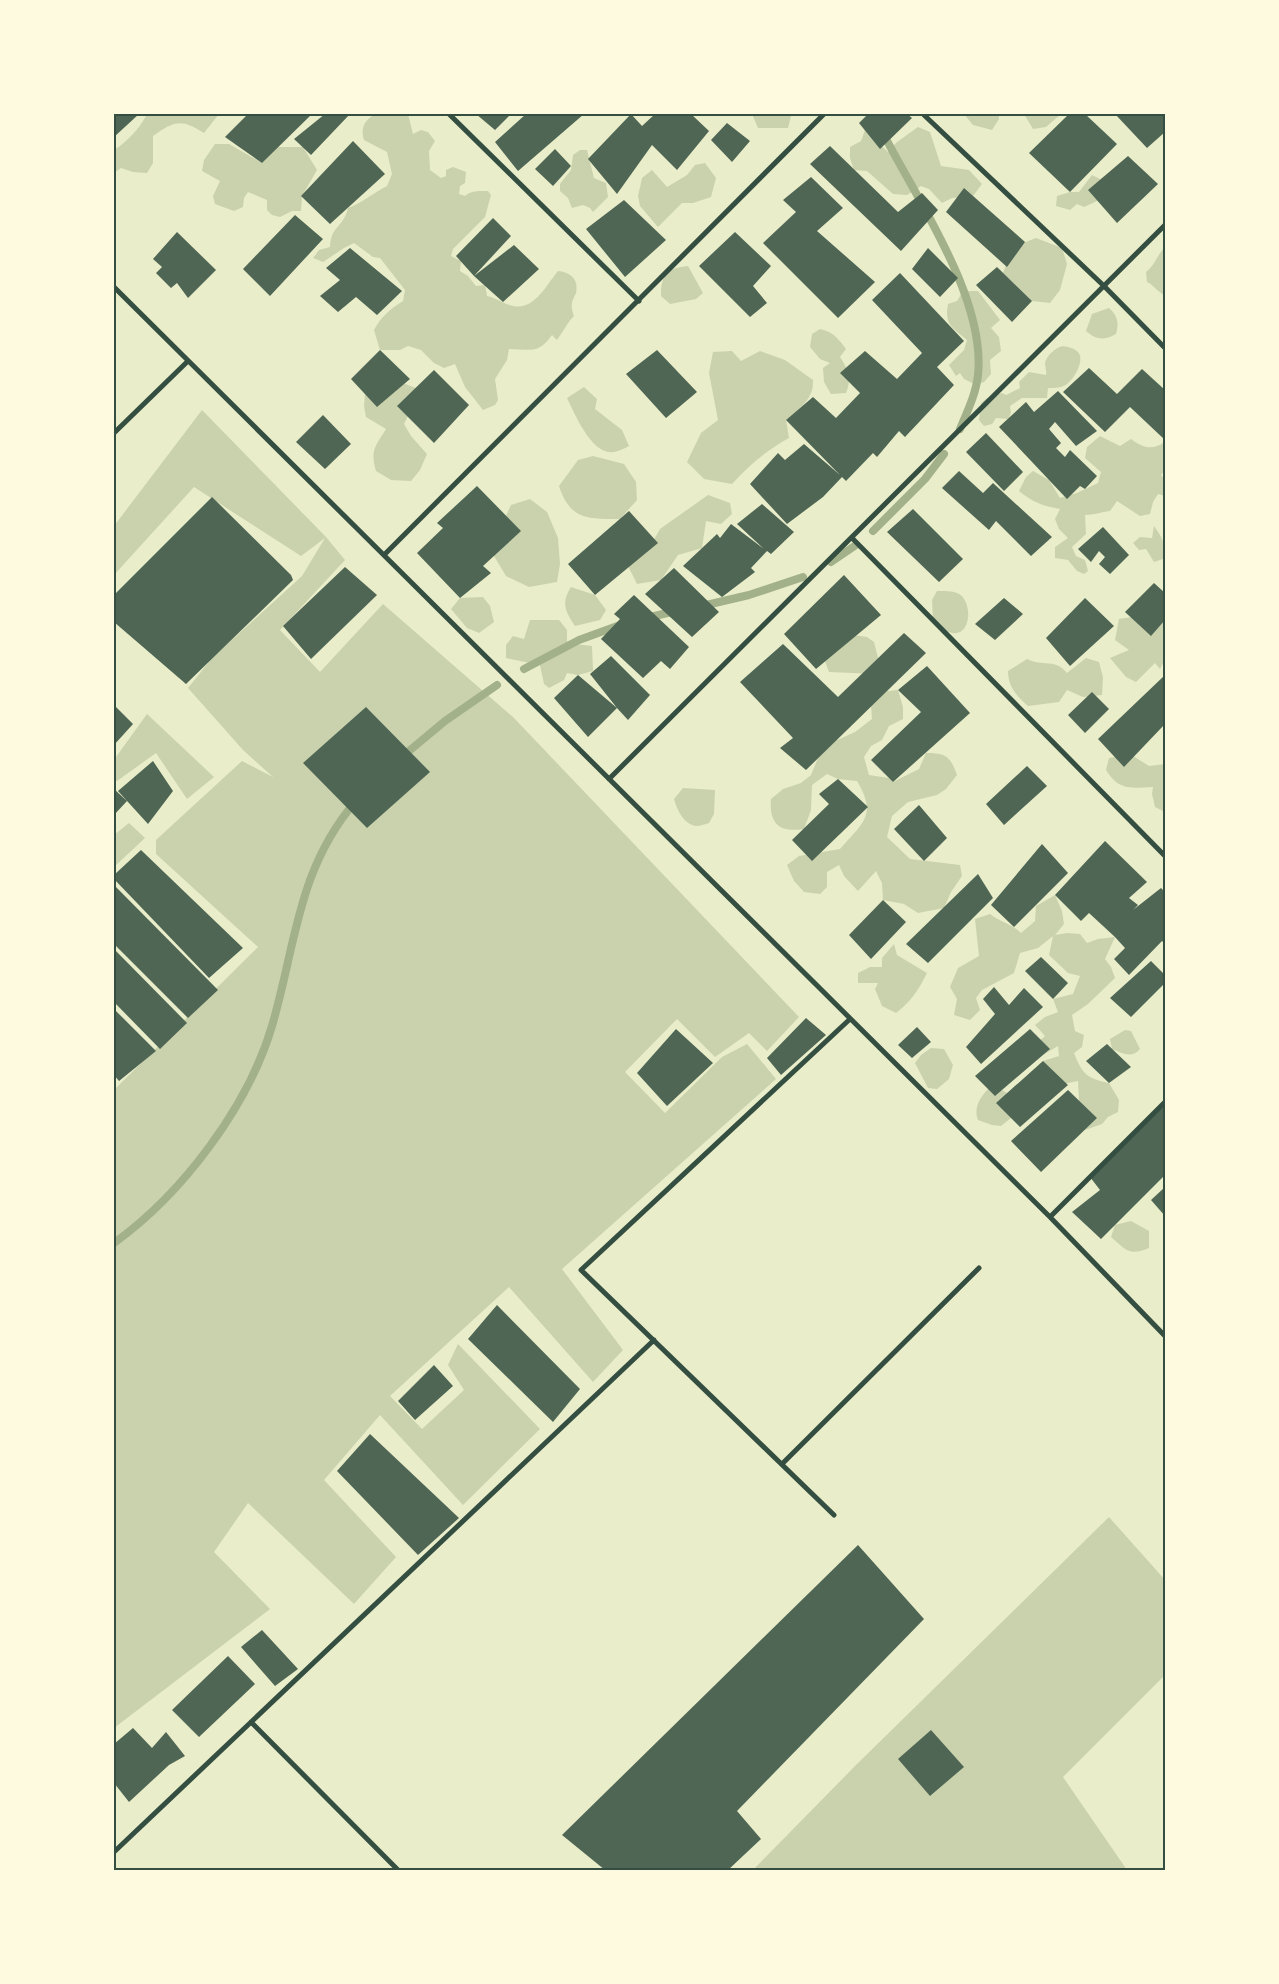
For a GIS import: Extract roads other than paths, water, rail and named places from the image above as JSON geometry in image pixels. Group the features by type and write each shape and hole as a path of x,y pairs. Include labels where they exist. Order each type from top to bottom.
{"street":[{"path":"449,114 639,300"},
{"path":"384,554 824,114"},
{"path":"923,114 1104,286 1165,348"},
{"path":"609,779 1165,225"},
{"path":"114,287 1050,1217 1165,1336"},
{"path":"114,434 188,361"},
{"path":"852,538 1165,856"},
{"path":"834,1514 581,1270 850,1019"},
{"path":"1050,1217 1165,1102"},
{"path":"782,1464 979,1268"},
{"path":"114,1852 654,1340"},
{"path":"251,1722 398,1870"}],"waterway":[{"path":"883,133 946,250 971,314 978,345 978,375 973,396 960,429"},
{"path":"873,531 925,479 944,454"},
{"path":"831,562 856,545"},
{"path":"702,606 749,595 803,577"},
{"path":"646,618 676,611"},
{"path":"524,669 579,640 620,625"},
{"path":"403,756 445,721 497,685"},
{"path":"114,1243 164,1200 188,1174 210,1147 247,1087 261,1057 272,1026 301,909 310,881 321,854 336,828 355,802"}]}
